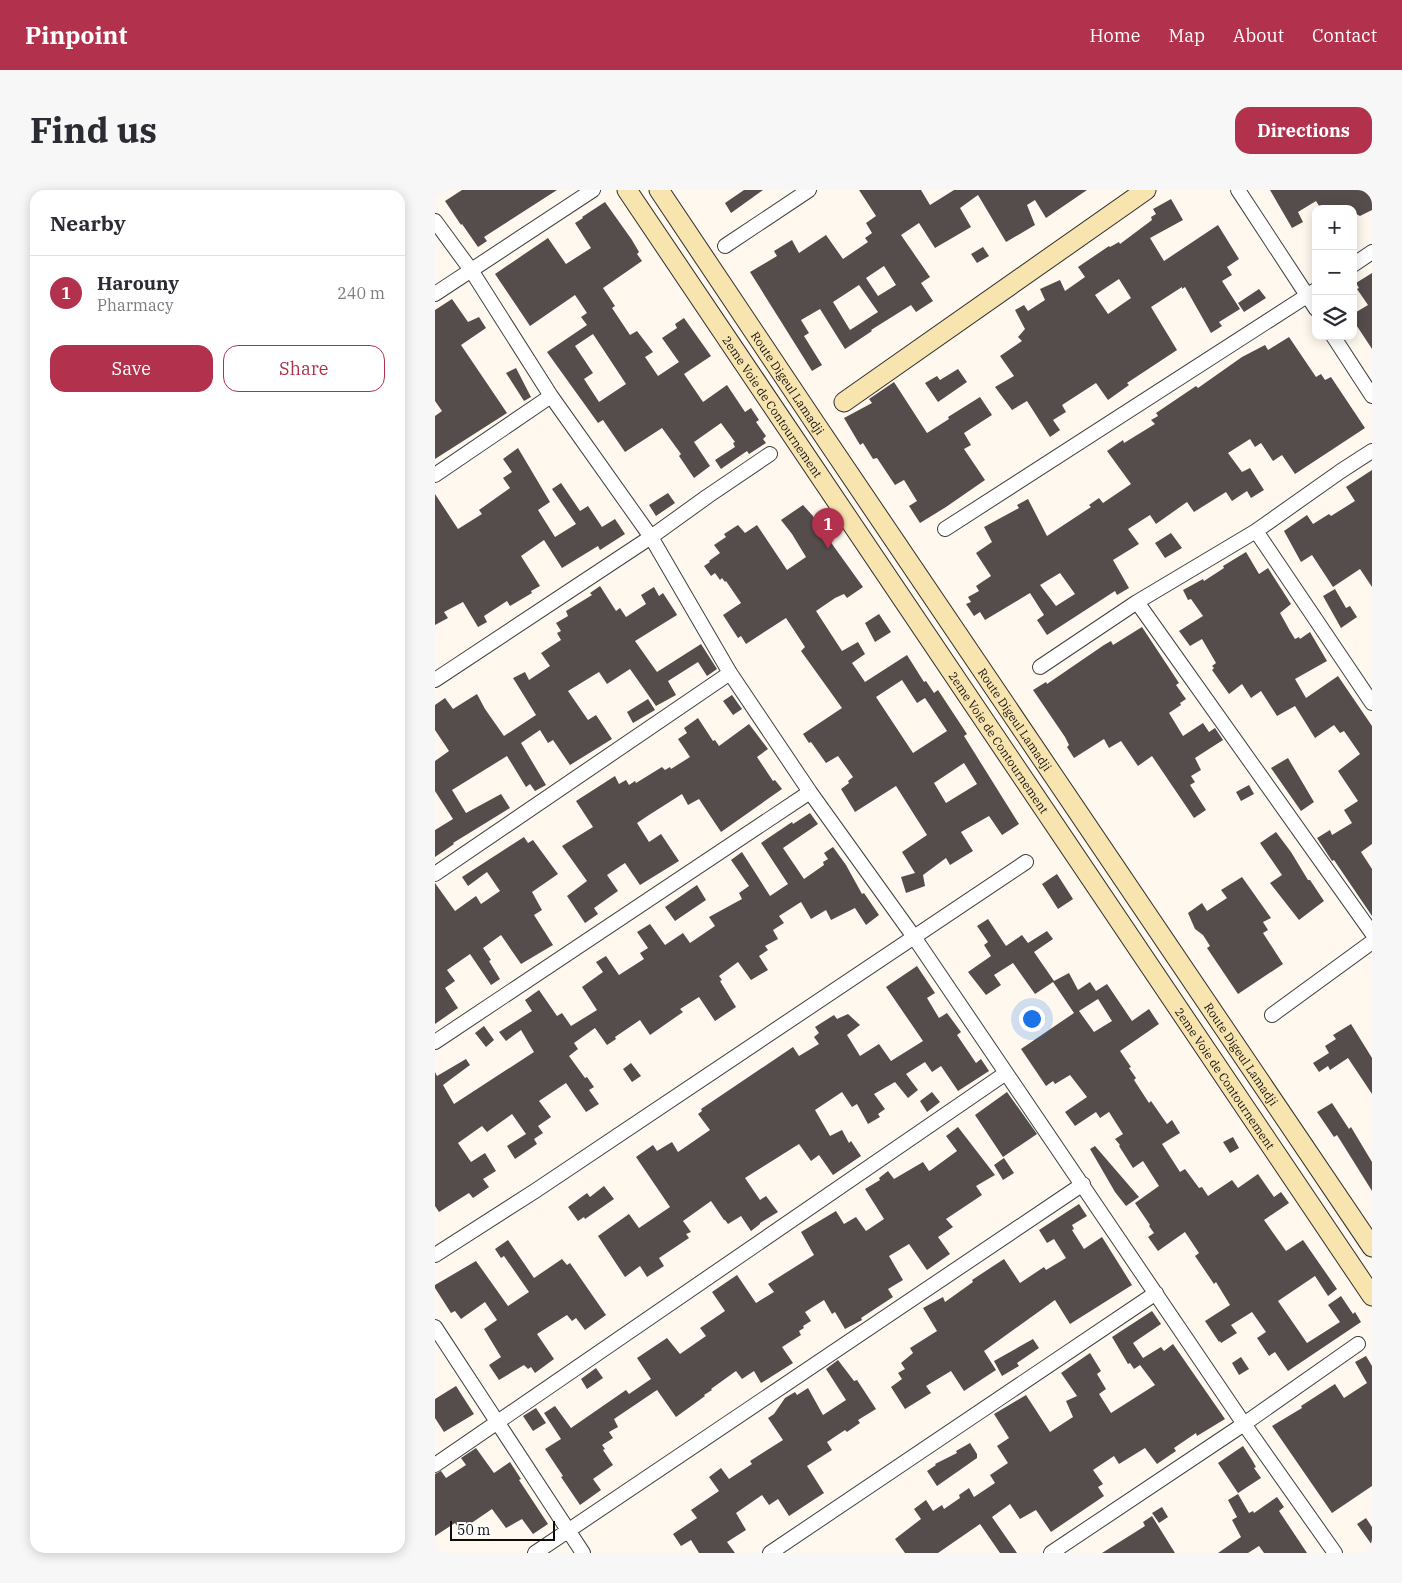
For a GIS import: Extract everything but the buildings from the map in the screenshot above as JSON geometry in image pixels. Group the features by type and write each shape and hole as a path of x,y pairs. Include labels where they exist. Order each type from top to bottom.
{"main road":[{"name":"2eme Voie de Contournement","path":"627,190 1372,1296"},
{"name":"Route Digeul Lamadji","path":"659,190 1372,1247"},
{"path":"844,402 1146,190"}],"street":[{"path":"435,294 593,190"},
{"path":"725,246 809,190"},
{"path":"945,530 1311,293 1238,190"},
{"path":"435,222 471,270 551,396 651,537 730,674 810,792 914,937 1244,1424 1335,1553"},
{"path":"1357,262 1372,252"},
{"path":"1336,340 1372,396"},
{"path":"435,475 551,396"},
{"path":"1040,667 1137,602 1256,531 1372,451"},
{"path":"435,680 651,537 770,454"},
{"path":"1256,531 1372,703"},
{"path":"1137,602 1372,933"},
{"path":"435,874 730,674"},
{"path":"435,1042 810,792"},
{"path":"435,1255 535,1191 1027,862"},
{"path":"1272,1015 1372,942"},
{"path":"435,1464 1007,1073"},
{"path":"535,1553 1083,1184"},
{"path":"770,1553 1156,1293"},
{"path":"435,1327 583,1553"},
{"path":"1051,1553 1244,1424 1357,1344"}],"place":[{"name":"Harouny","path":"828,549"}]}
